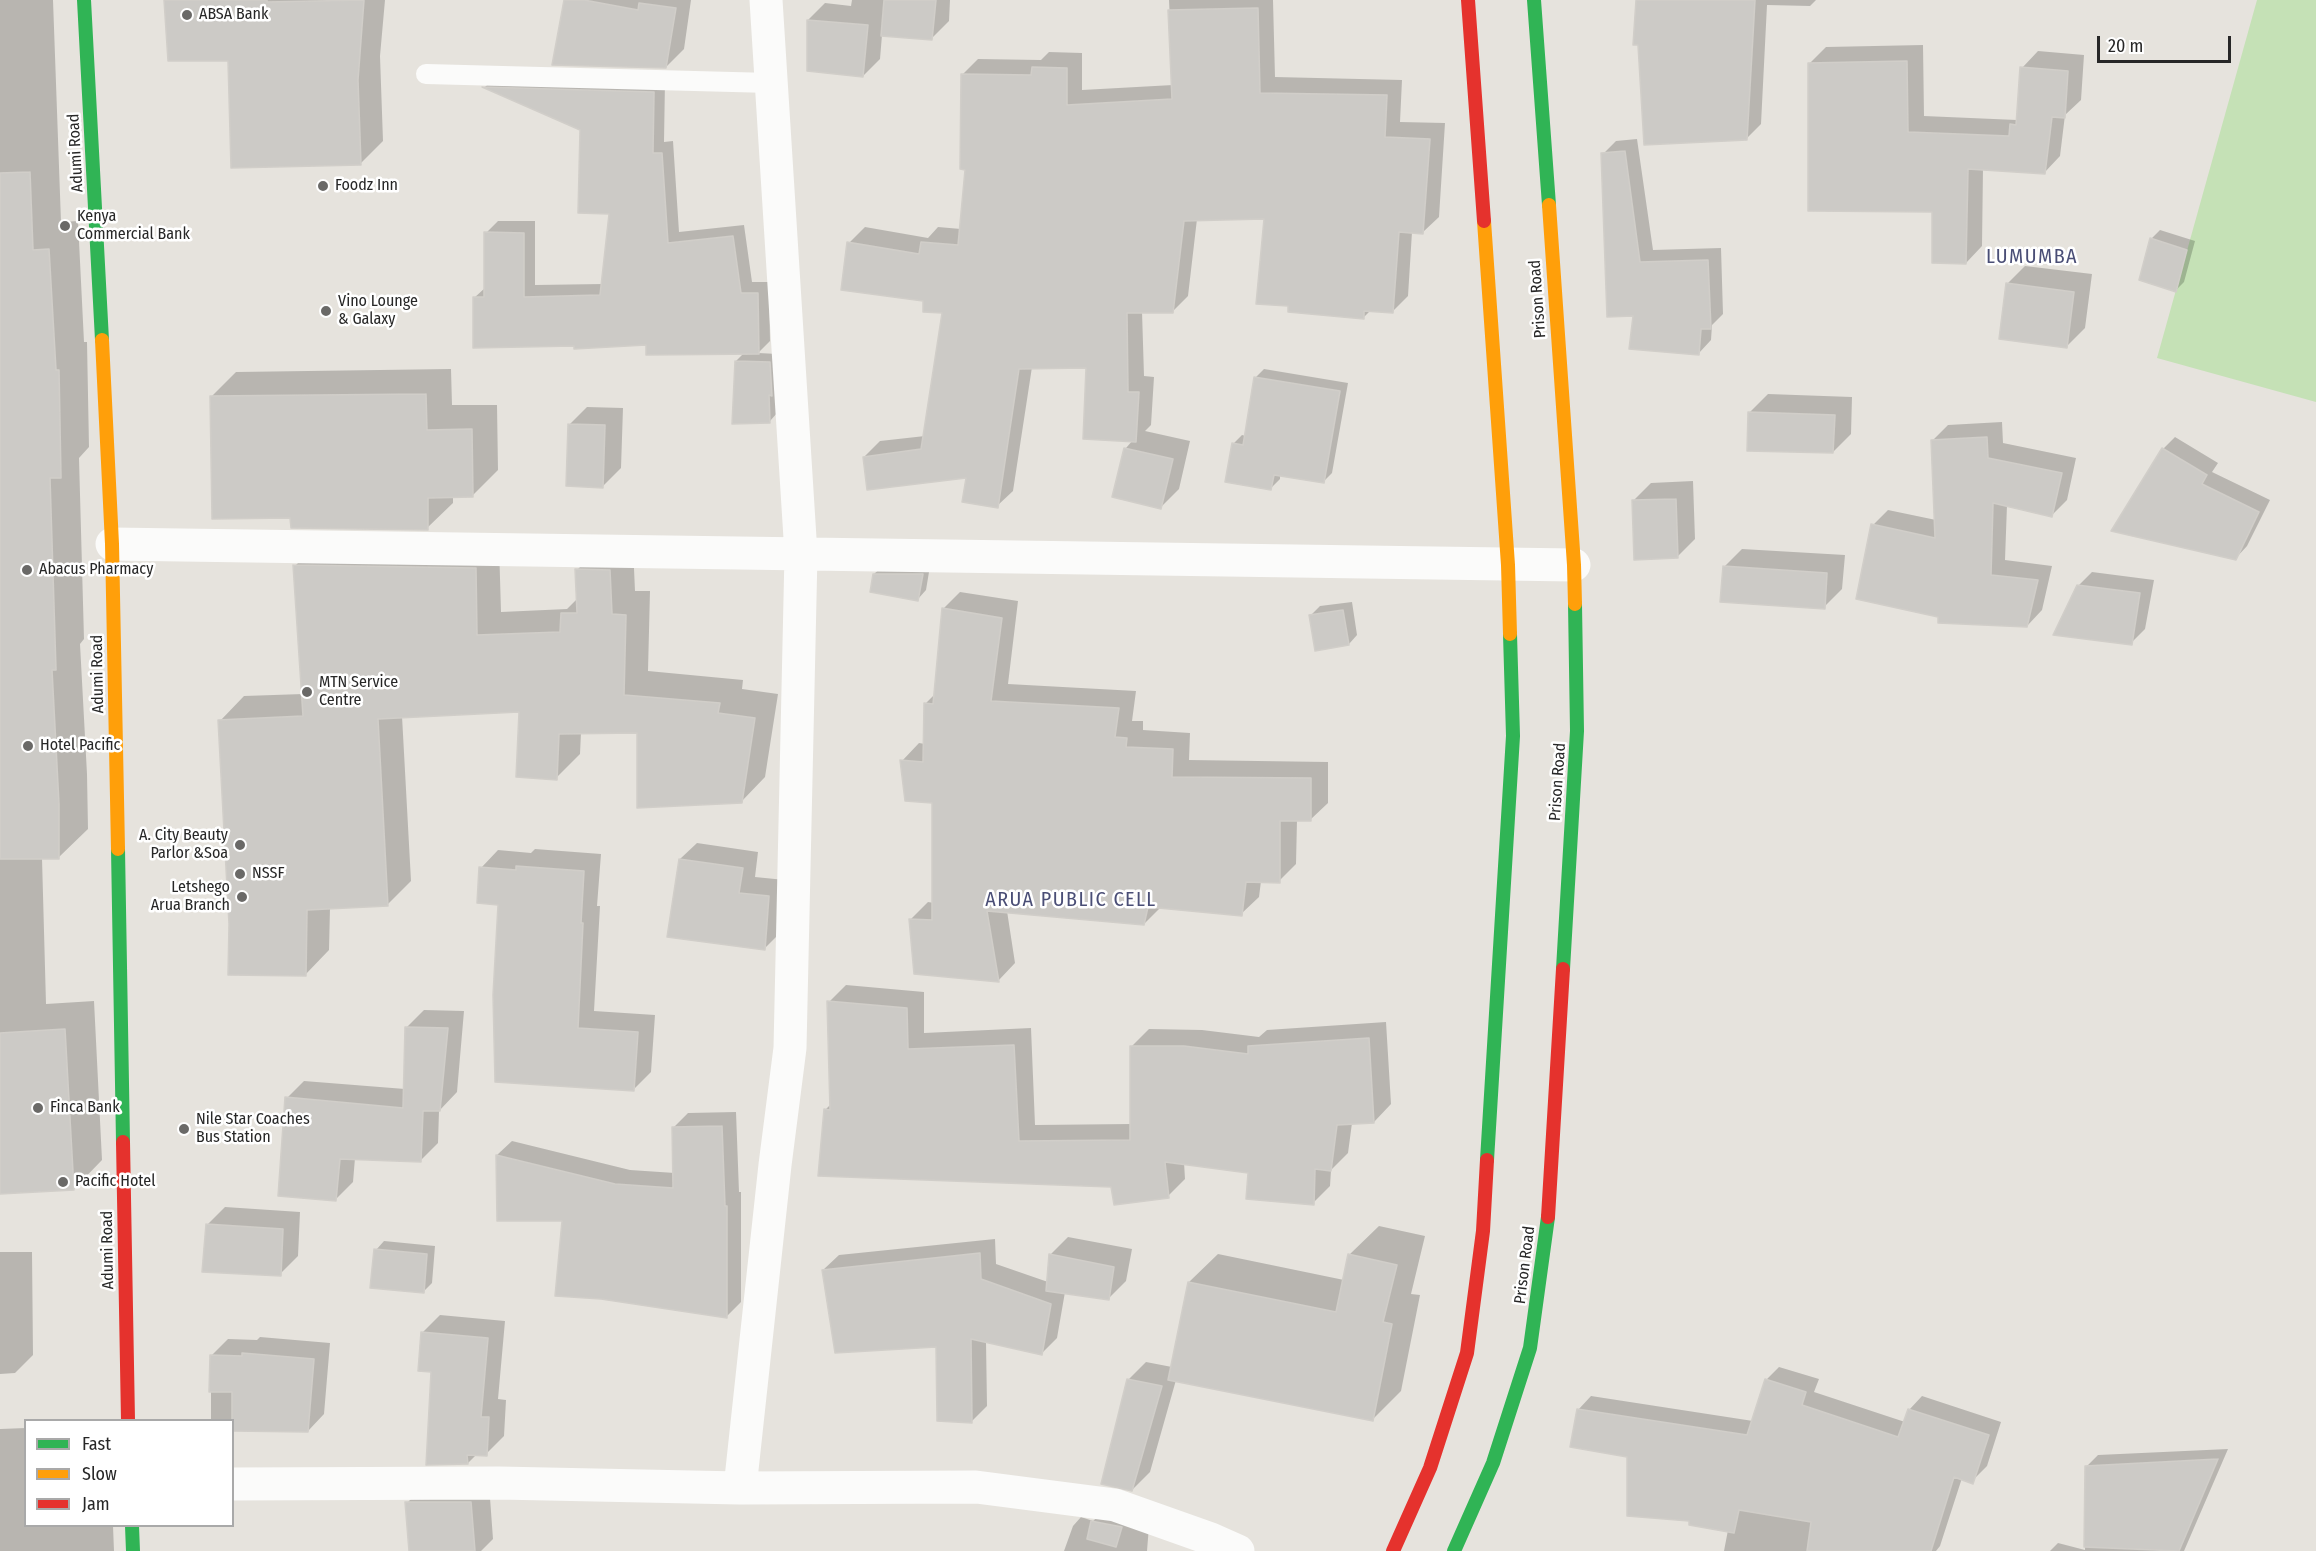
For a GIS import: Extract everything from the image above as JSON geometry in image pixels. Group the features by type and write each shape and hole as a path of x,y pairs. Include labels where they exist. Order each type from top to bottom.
{"street":[{"name":"Adumi Road","path":"84,0 112,544 128,1419"},
{"path":"740,1488 790,1048 801,554 766,0"},
{"path":"1393,1551 1430,1468 1467,1353 1483,1231 1513,736 1508,565 1468,0"},
{"name":"Prison Road","path":"1454,1551 1493,1463 1530,1348 1547,1226 1577,731 1574,565 1534,0"},
{"path":"112,544 1574,565"},
{"path":"234,1484 499,1483 740,1488 976,1487 1115,1505 1238,1551"},
{"path":"132,1527 133,1551"}],"lane":[{"path":"426,74 771,83"}],"green space":[{"path":"2257,0 2316,0 2316,402 2157,358"}],"building":[{"path":"164,0 267,0 267,2 364,0 358,80 361,165 231,168 228,61 168,61"},
{"path":"564,0 584,0 638,10 639,3 676,8 666,68 552,65"},
{"path":"884,0 936,0 932,40 881,36"},
{"path":"1636,0 1755,0 1747,140 1644,145 1638,45 1633,45"},
{"path":"1258,8 1260,93 1387,95 1385,137 1430,139 1423,234 1399,232 1393,313 1364,311 1364,319 1288,312 1288,306 1256,304 1264,219 1184,221 1173,313 1127,313 1128,392 1139,392 1136,442 1083,439 1086,368 1019,369 998,508 962,502 966,478 867,490 863,457 921,449 942,313 923,312 923,301 841,290 847,242 919,254 921,242 958,245 965,170 960,169 961,74 1031,75 1032,67 1067,68 1067,105 1172,99 1168,10"},
{"path":"807,20 868,25 863,77 807,71"},
{"path":"1907,61 1908,132 2009,136 2010,124 2016,125 2020,67 2068,71 2065,118 2052,117 2045,174 1968,169 1966,264 1932,263 1932,212 1808,211 1808,63"},
{"path":"482,87 654,92 653,153 662,153 668,243 733,236 741,293 758,293 759,354 646,355 646,345 574,349 574,346 473,348 473,297 484,297 484,232 524,233 524,297 600,295 609,214 578,213 580,130"},
{"path":"1625,151 1640,262 1708,260 1711,329 1701,329 1699,355 1629,349 1633,316 1607,317 1601,153"},
{"path":"30,172 33,250 49,249 56,370 59,370 61,478 50,478 56,670 52,670 59,804 59,859 0,859 0,173"},
{"path":"2150,238 2187,250 2176,292 2139,280"},
{"path":"2006,283 2074,292 2067,348 1999,339"},
{"path":"735,361 770,362 772,396 769,395 770,423 732,424"},
{"path":"1254,377 1340,391 1324,483 1274,475 1271,490 1225,482 1232,443 1243,445"},
{"path":"426,394 427,430 472,429 473,497 428,498 428,530 291,528 290,518 212,519 210,396"},
{"path":"1748,412 1835,415 1833,453 1747,451"},
{"path":"568,424 605,425 603,488 566,486"},
{"path":"1987,437 1988,458 2062,473 2052,517 1993,503 1991,575 2038,580 2027,627 1938,623 1938,617 1856,599 1871,524 1935,538 1931,440"},
{"path":"1124,448 1173,459 1161,509 1112,497"},
{"path":"2162,448 2207,475 2202,484 2259,512 2236,560 2111,531"},
{"path":"1676,499 1678,558 1634,560 1632,500"},
{"path":"293,565 476,568 477,635 560,632 561,613 577,613 575,569 610,570 612,614 626,615 624,695 720,703 718,713 755,718 742,803 637,808 637,733 559,734 557,780 516,777 519,712 378,719 388,906 307,910 306,976 228,975 229,924 218,720 303,716"},
{"path":"1723,566 1827,573 1825,609 1720,602"},
{"path":"873,574 923,574 918,601 870,592"},
{"path":"2077,585 2140,593 2132,645 2053,635"},
{"path":"942,608 1002,618 991,701 1119,708 1115,737 1127,738 1126,747 1173,749 1172,777 1311,778 1311,821 1280,821 1280,883 1246,882 1242,916 1148,907 1144,925 987,911 999,982 914,974 909,919 932,920 932,803 905,801 900,760 923,762 924,703 933,704"},
{"path":"1343,610 1349,645 1315,651 1309,615"},
{"path":"679,859 743,868 739,893 769,896 765,950 667,937"},
{"path":"516,866 584,871 578,1028 638,1032 634,1091 495,1082 493,995 498,905 477,903 479,867 516,870"},
{"path":"827,1001 907,1008 908,1049 1014,1045 1019,1141 1130,1140 1130,1046 1184,1046 1248,1054 1248,1046 1369,1038 1374,1123 1337,1125 1331,1171 1315,1169 1314,1205 1246,1199 1248,1173 1165,1162 1169,1198 1114,1205 1111,1187 818,1176 824,1109 830,1110"},
{"path":"405,1027 448,1028 440,1111 423,1111 421,1162 340,1159 336,1201 278,1196 285,1097 403,1108"},
{"name":"Finca Bank","path":"65,1029 74,1190 0,1194 0,1033"},
{"path":"722,1126 725,1206 727,1206 727,1318 601,1299 555,1296 562,1221 497,1221 496,1155 615,1184 673,1188 672,1127"},
{"path":"206,1224 283,1229 281,1276 202,1272"},
{"path":"374,1249 427,1254 424,1293 370,1288"},
{"path":"980,1253 981,1279 1051,1304 1042,1355 971,1339 972,1423 937,1421 936,1347 835,1353 822,1270"},
{"path":"1049,1254 1114,1267 1109,1300 1046,1291"},
{"path":"1348,1254 1397,1265 1383,1322 1392,1324 1373,1421 1168,1380 1188,1282 1336,1312"},
{"path":"421,1332 488,1338 481,1417 489,1417 487,1456 467,1455 468,1464 426,1465 431,1372 418,1371"},
{"path":"242,1353 314,1359 308,1432 234,1431 232,1392 209,1392 210,1355 242,1356"},
{"path":"1127,1379 1162,1386 1132,1491 1101,1484"},
{"path":"1765,1379 1806,1392 1802,1405 1898,1437 1908,1409 1989,1435 1973,1484 1954,1477 1931,1551 1807,1551 1811,1522 1739,1510 1734,1533 1689,1525 1689,1521 1627,1516 1627,1457 1570,1447 1577,1409 1747,1435"},
{"path":"2218,1459 2179,1551 2084,1547 2085,1466"},
{"path":"405,1502 471,1502 475,1551 409,1551"},
{"path":"1091,1521 1122,1527 1116,1547 1087,1539"}],"traffic: fast":[{"path":"84,0 102,340"},
{"path":"1534,0 1549,205"},
{"path":"1563,969 1577,731 1575,604"},
{"path":"1487,1160 1513,736 1510,634"},
{"path":"118,849 123,1142"},
{"path":"1454,1551 1493,1463 1530,1348 1548,1217"},
{"path":"132,1527 133,1551"}],"traffic: slow":[{"path":"1549,205 1575,604"},
{"path":"1484,221 1508,565 1510,634"},
{"path":"102,340 112,544 118,849"}],"traffic: jam":[{"path":"1468,0 1484,221"},
{"path":"1548,1217 1563,969"},
{"path":"123,1142 128,1419"},
{"path":"1393,1551 1430,1468 1467,1353 1483,1231 1487,1160"}],"place":[{"name":"ABSA Bank","path":"187,15"},
{"name":"Foodz Inn","path":"323,186"},
{"name":"Kenya Commercial Bank","path":"65,226"},
{"name":"Vino Lounge & Galaxy","path":"326,311"},
{"name":"Abacus Pharmacy","path":"27,570"},
{"name":"MTN Service Centre","path":"307,692"},
{"name":"Hotel Pacific","path":"28,746"},
{"name":"A. City Beauty Parlor &Soa","path":"240,845"},
{"name":"NSSF","path":"240,874"},
{"name":"Letshego Arua Branch","path":"242,897"},
{"name":"Finca Bank","path":"38,1108"},
{"name":"Nile Star Coaches Bus Station","path":"184,1129"},
{"name":"Pacific Hotel","path":"63,1182"}],"district":[{"name":"LUMUMBA","path":"2032,257"},
{"name":"ARUA PUBLIC CELL","path":"1071,900"}]}
